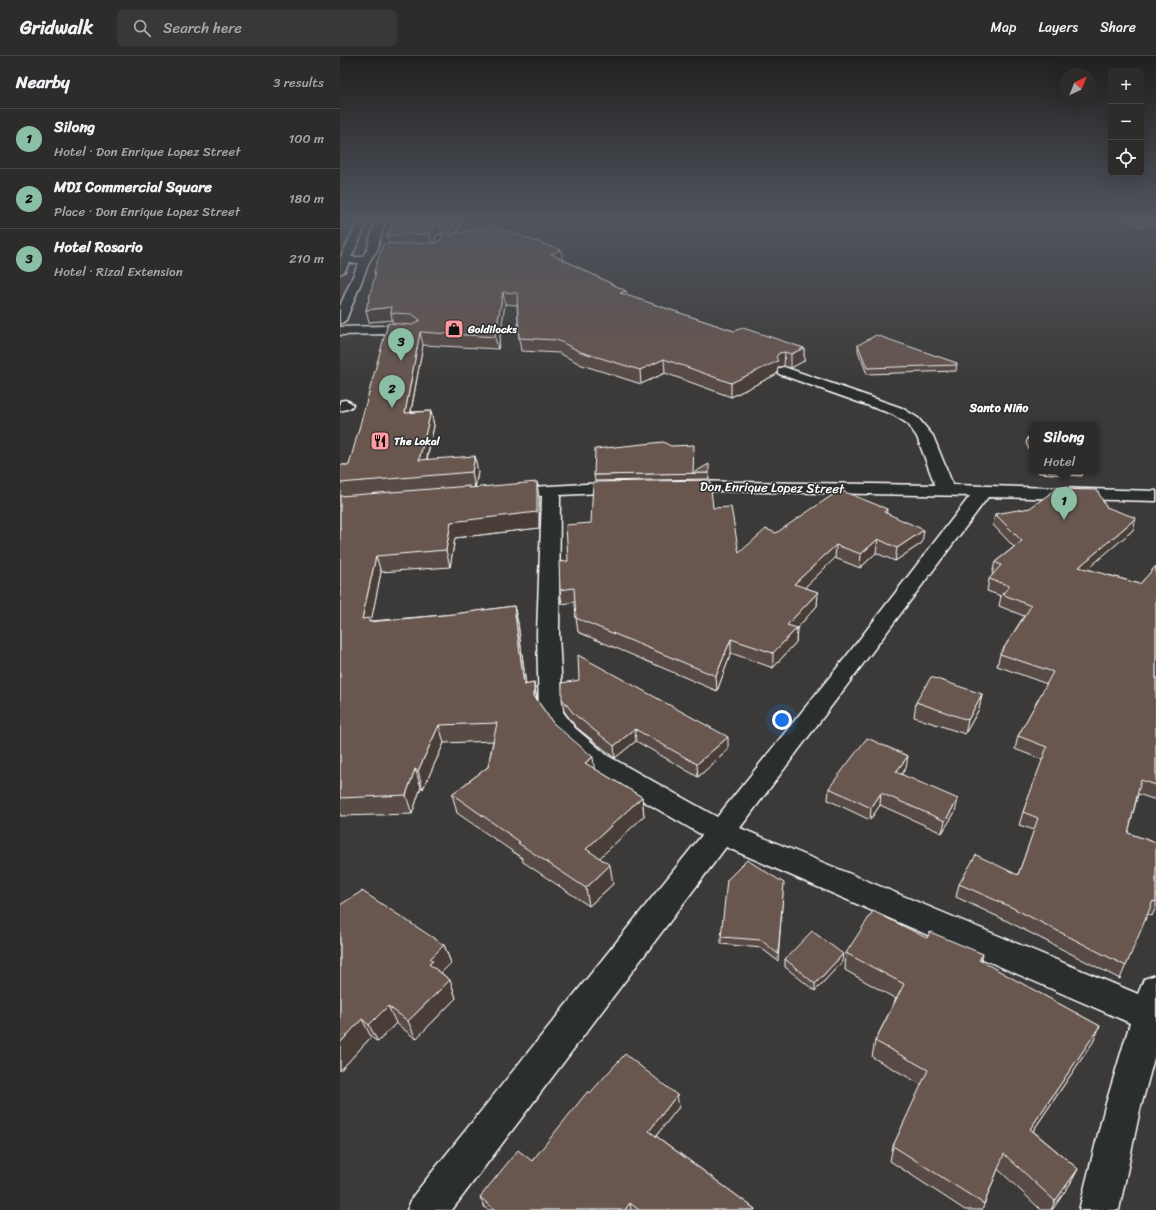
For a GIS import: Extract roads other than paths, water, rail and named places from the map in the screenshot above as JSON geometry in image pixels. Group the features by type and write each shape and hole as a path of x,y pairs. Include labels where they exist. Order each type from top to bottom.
{"street":[{"path":"340,320 358,275"},
{"path":"340,331 384,330 415,332"},
{"path":"784,371 897,411 913,421 925,436 946,491"},
{"path":"522,492 638,486"},
{"name":"Don Enrique Lopez Street","path":"662,486 816,487 1156,496"},
{"path":"551,490 548,634 551,713 566,734 599,763 720,832 1152,1003 1122,1110 1099,1210"},
{"path":"427,1210 853,663 983,492"}],"place":[{"name":"Goldilocks","path":"454,329"},
{"name":"Hotel Rosario","path":"401,361"},
{"name":"MDI Commercial Square","path":"392,408"},
{"name":"The Lokal","path":"380,441"},
{"name":"Silong","path":"1064,520"}],"district":[{"name":"Santo Niño","path":"999,408"}]}
